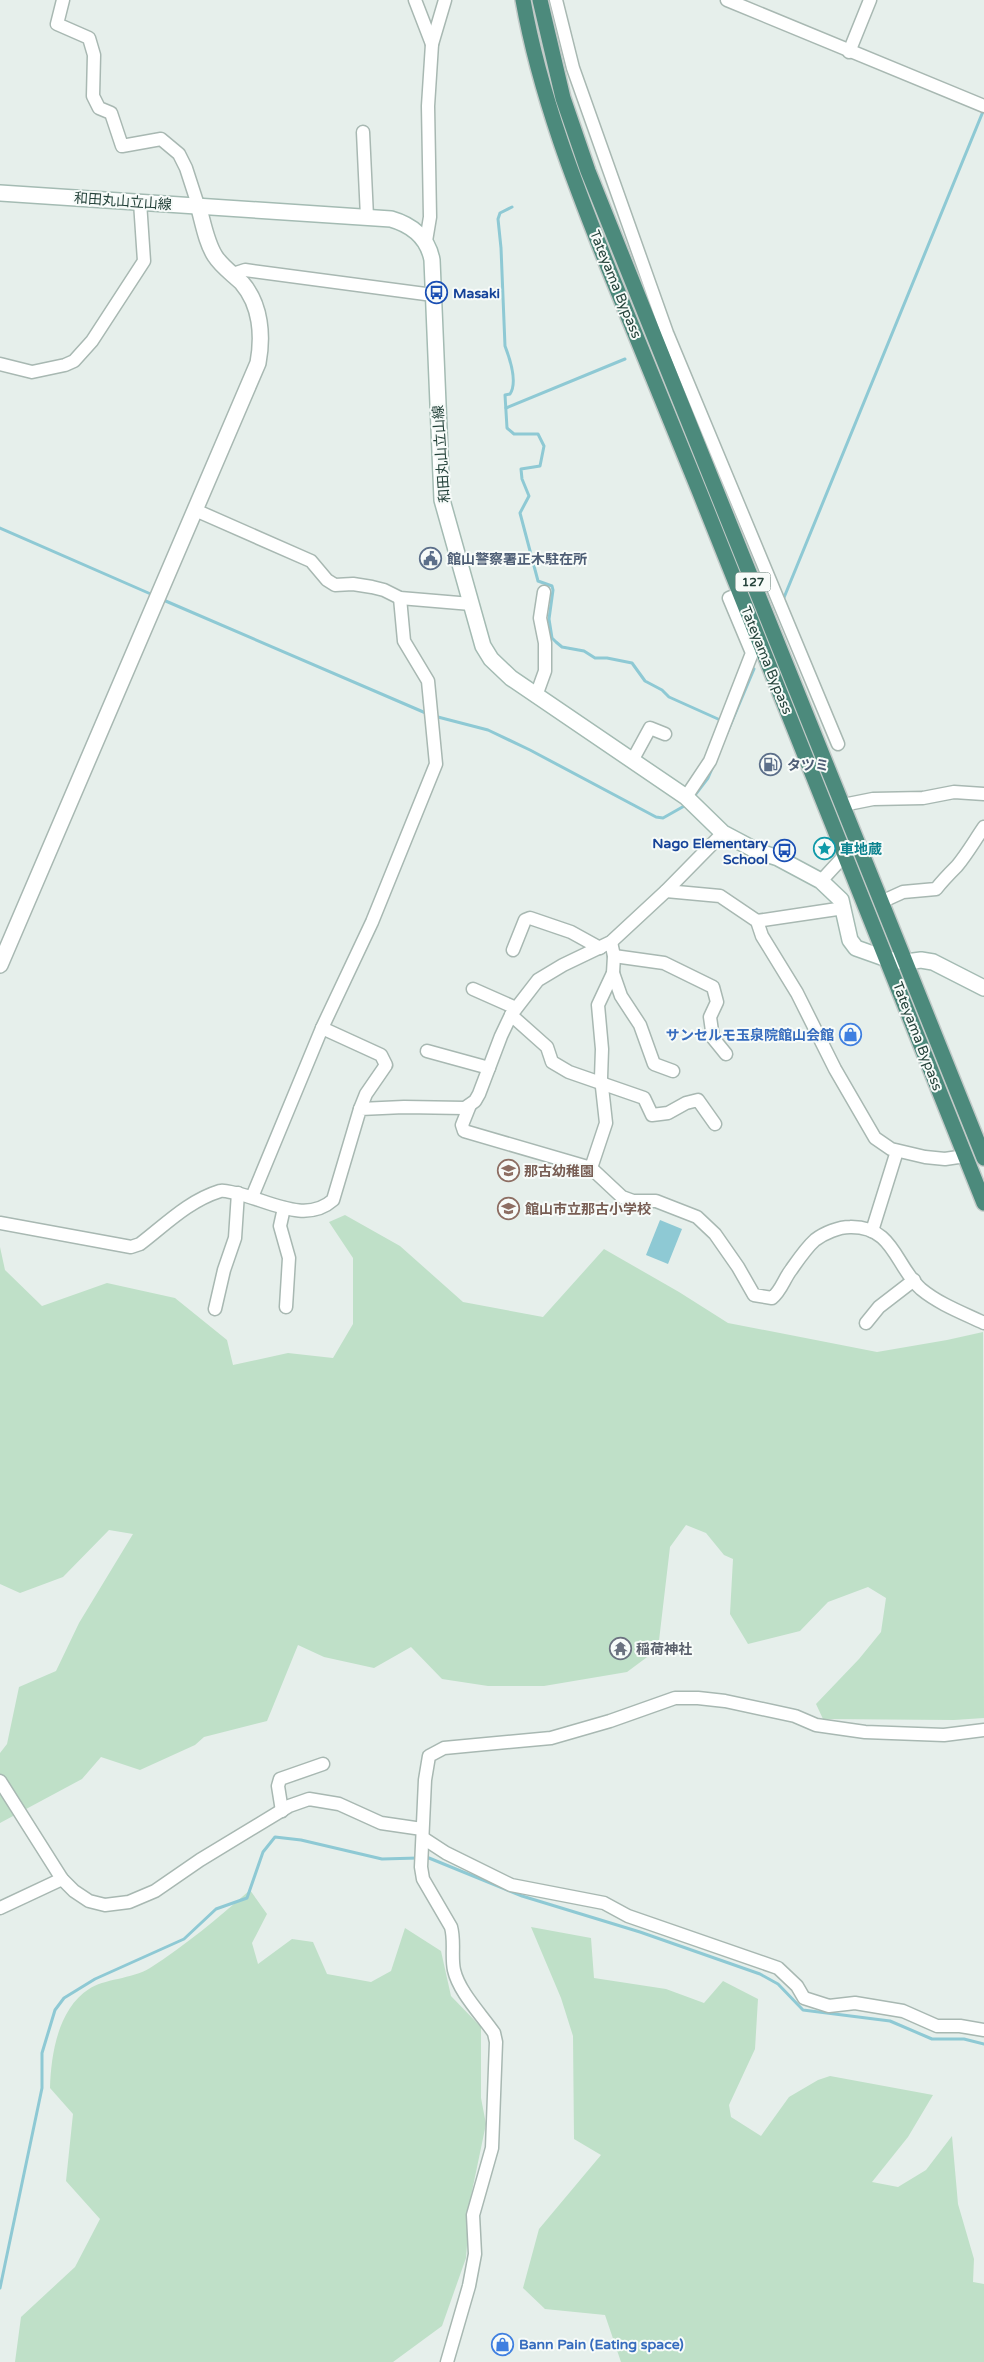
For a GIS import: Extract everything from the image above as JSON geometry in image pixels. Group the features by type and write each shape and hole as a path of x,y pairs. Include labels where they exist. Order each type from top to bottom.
{"highway":[{"name":"Tateyama Bypass","path":"523,0 544,96 595,234 741,593 844,856 888,959 984,1203"},
{"name":"Tateyama Bypass","path":"540,0 563,98 588,171 984,1158"}],"main road":[{"name":"和田丸山立山線","path":"0,193 367,217 402,222 410,226 426,241 432,260 442,500 483,646 490,659 511,678 536,696 686,797 723,833 778,858 821,881 833,890 841,900 850,940 856,948 888,959 906,962 921,960 933,962 984,988"},
{"path":"0,964 253,376 262,343 254,304 244,285 219,262 214,254 198,205"}],"street":[{"path":"63,0 56,24 89,38 94,56 93,96 100,108 111,113 122,146 160,139 179,154 186,168 198,205"},
{"path":"415,0 432,44"},
{"path":"426,241 430,217 428,106 432,44 445,0"},
{"path":"556,0 573,68 667,333 838,744"},
{"path":"727,0 983,106"},
{"path":"849,52 870,0"},
{"path":"363,132 367,217"},
{"path":"0,364 32,372 65,365 74,361 92,341 144,261 140,202"},
{"path":"233,274 245,270 433,295"},
{"path":"195,510 311,561 327,580 335,585 353,584 372,587 384,590 400,598 471,604"},
{"path":"536,696 545,671 545,643 540,618 544,592"},
{"path":"686,797 710,761 752,653 729,598 741,593"},
{"path":"252,1197 322,1028 372,922 436,764 428,681 404,641 400,598"},
{"path":"632,761 650,728 665,734"},
{"path":"843,805 873,799 910,799 954,792 984,794"},
{"path":"881,902 903,892 936,890 946,875 965,855 984,827"},
{"path":"723,833 666,891 605,945 563,965 538,980 513,1011 488,1068 479,1094 470,1105 462,1125 464,1131 591,1168 622,1197 633,1201 656,1201 697,1217 715,1234 738,1267 754,1295 761,1298 772,1298 777,1294 791,1270 816,1240 831,1231 862,1226 886,1241 919,1287 934,1299 984,1323"},
{"path":"821,881 844,856"},
{"path":"666,891 720,896 757,921 762,936 797,993 835,1069 875,1138 897,1151 945,1159 965,1156"},
{"path":"757,921 844,908"},
{"path":"513,950 524,920 530,918 605,945 614,956 613,973 598,1005 602,1048 601,1082 606,1123 591,1168"},
{"path":"614,956 664,963 713,987 717,1002 710,1017 713,1038 726,1054"},
{"path":"613,973 621,996 640,1025 654,1064 673,1071"},
{"path":"473,989 513,1011 547,1047 552,1062 569,1072 644,1098 652,1115 668,1113 686,1103 698,1100 715,1124"},
{"path":"0,1223 131,1247 140,1244 190,1204 222,1190 252,1197 284,1208 307,1210 324,1208 333,1200 366,1094 386,1065 381,1055 322,1028"},
{"path":"427,1052 488,1068"},
{"path":"360,1109 404,1107 465,1108 470,1105"},
{"path":"872,1231 897,1151"},
{"path":"215,1309 224,1270 235,1238 238,1193"},
{"path":"284,1208 280,1226 288,1258 286,1307"},
{"path":"866,1323 879,1307 914,1280"},
{"path":"447,2362 469,2286 475,2254 473,2215 492,2148 496,2042 494,2033 457,1980 454,1967 451,1927 423,1879 420,1867 429,1756 444,1748 522,1743 551,1738 610,1721 676,1698 725,1701 795,1716 816,1725 866,1732 944,1735 984,1730"},
{"path":"282,1811 278,1786 280,1779 323,1764"},
{"path":"0,1781 62,1878 74,1892 89,1901 105,1905 129,1902 155,1891 200,1860 282,1811 309,1799 325,1800 381,1823 423,1833 446,1853 510,1885 604,1903 628,1916 778,1968 797,1986 804,1998 829,2006 855,2003 903,2011 937,2026 960,2026 984,2030"},
{"path":"0,1908 62,1878"}],"green space":[{"path":"345,1215 400,1246 463,1302 543,1317 604,1249 679,1292 728,1323 877,1352 983,1332 984,1718 954,1720 823,1719 816,1704 859,1659 881,1632 886,1598 868,1587 828,1602 800,1631 748,1644 730,1614 733,1559 724,1555 706,1533 686,1525 670,1547 658,1649 627,1672 544,1686 488,1686 442,1679 411,1647 374,1668 324,1657 298,1645 267,1721 204,1737 195,1745 140,1770 101,1757 82,1779 0,1823 0,1753 7,1744 19,1687 56,1671 79,1623 133,1534 109,1530 63,1577 20,1593 0,1584 0,1247 5,1270 42,1306 107,1283 175,1298 227,1340 233,1365 288,1353 333,1358 353,1324 353,1258 329,1222"},
{"path":"250,1890 267,1914 252,1943 258,1964 292,1939 313,1942 327,1974 371,1982 391,1971 405,1928 441,1951 451,1996 481,2027 481,2098 486,2124 471,2196 466,2258 442,2326 393,2362 15,2362 21,2317 75,2267 100,2219 66,2181 73,2114 50,2088 52,2061 63,2020 78,1998 89,1989 102,1983 135,1975 150,1968 202,1931"},
{"path":"531,1927 591,1938 594,1978 666,1989 704,2003 723,1981 758,1999 755,2049 729,2105 731,2117 761,2136 789,2097 818,2080 830,2076 933,2095 908,2137 872,2182 898,2187 926,2170 952,2136 958,2204 974,2259 973,2282 984,2284 984,2362 621,2362 605,2315 545,2309 523,2288 539,2229 601,2155 574,2139 573,2036 561,1998"}],"water":[{"path":"660,1220 682,1229 668,1264 646,1255"}],"waterway":[{"path":"783,600 984,109"},
{"path":"512,207 500,213 498,219 505,346 513,377 510,394 505,395 507,428 514,434 538,434 544,446 540,466 521,469 522,479 529,496 520,513 538,581 552,586 549,619 552,638 562,647 584,651 595,658 607,658 632,663 645,681 662,690 669,697 718,719"},
{"path":"506,408 625,359"},
{"path":"0,528 153,595"},
{"path":"161,599 428,714"},
{"path":"727,733 754,669"},
{"path":"434,716 488,730 530,750 656,817 663,818 686,805"},
{"path":"695,795 708,778 714,764"},
{"path":"0,2288 42,2088 42,2053 55,2010 64,1998 95,1979 184,1939 216,1909 247,1898 263,1852 275,1837 301,1840 382,1859 418,1858"},
{"path":"425,1858 522,1896 640,1932 760,1974 778,1984 803,2010 890,2021 932,2039 964,2039 984,2044"}],"place":[{"name":"Masaki","path":"437,293"},
{"name":"館山警察署正木駐在所","path":"431,559"},
{"name":"タツミ","path":"771,765"},
{"name":"車地蔵","path":"824,849"},
{"name":"Nago Elementary School","path":"784,851"},
{"name":"サンセルモ玉泉院館山会館","path":"850,1035"},
{"name":"那古幼稚園","path":"508,1171"},
{"name":"館山市立那古小学校","path":"509,1209"},
{"name":"稲荷神社","path":"620,1649"},
{"name":"Bann Pain (Eating space)","path":"503,2344"}]}
